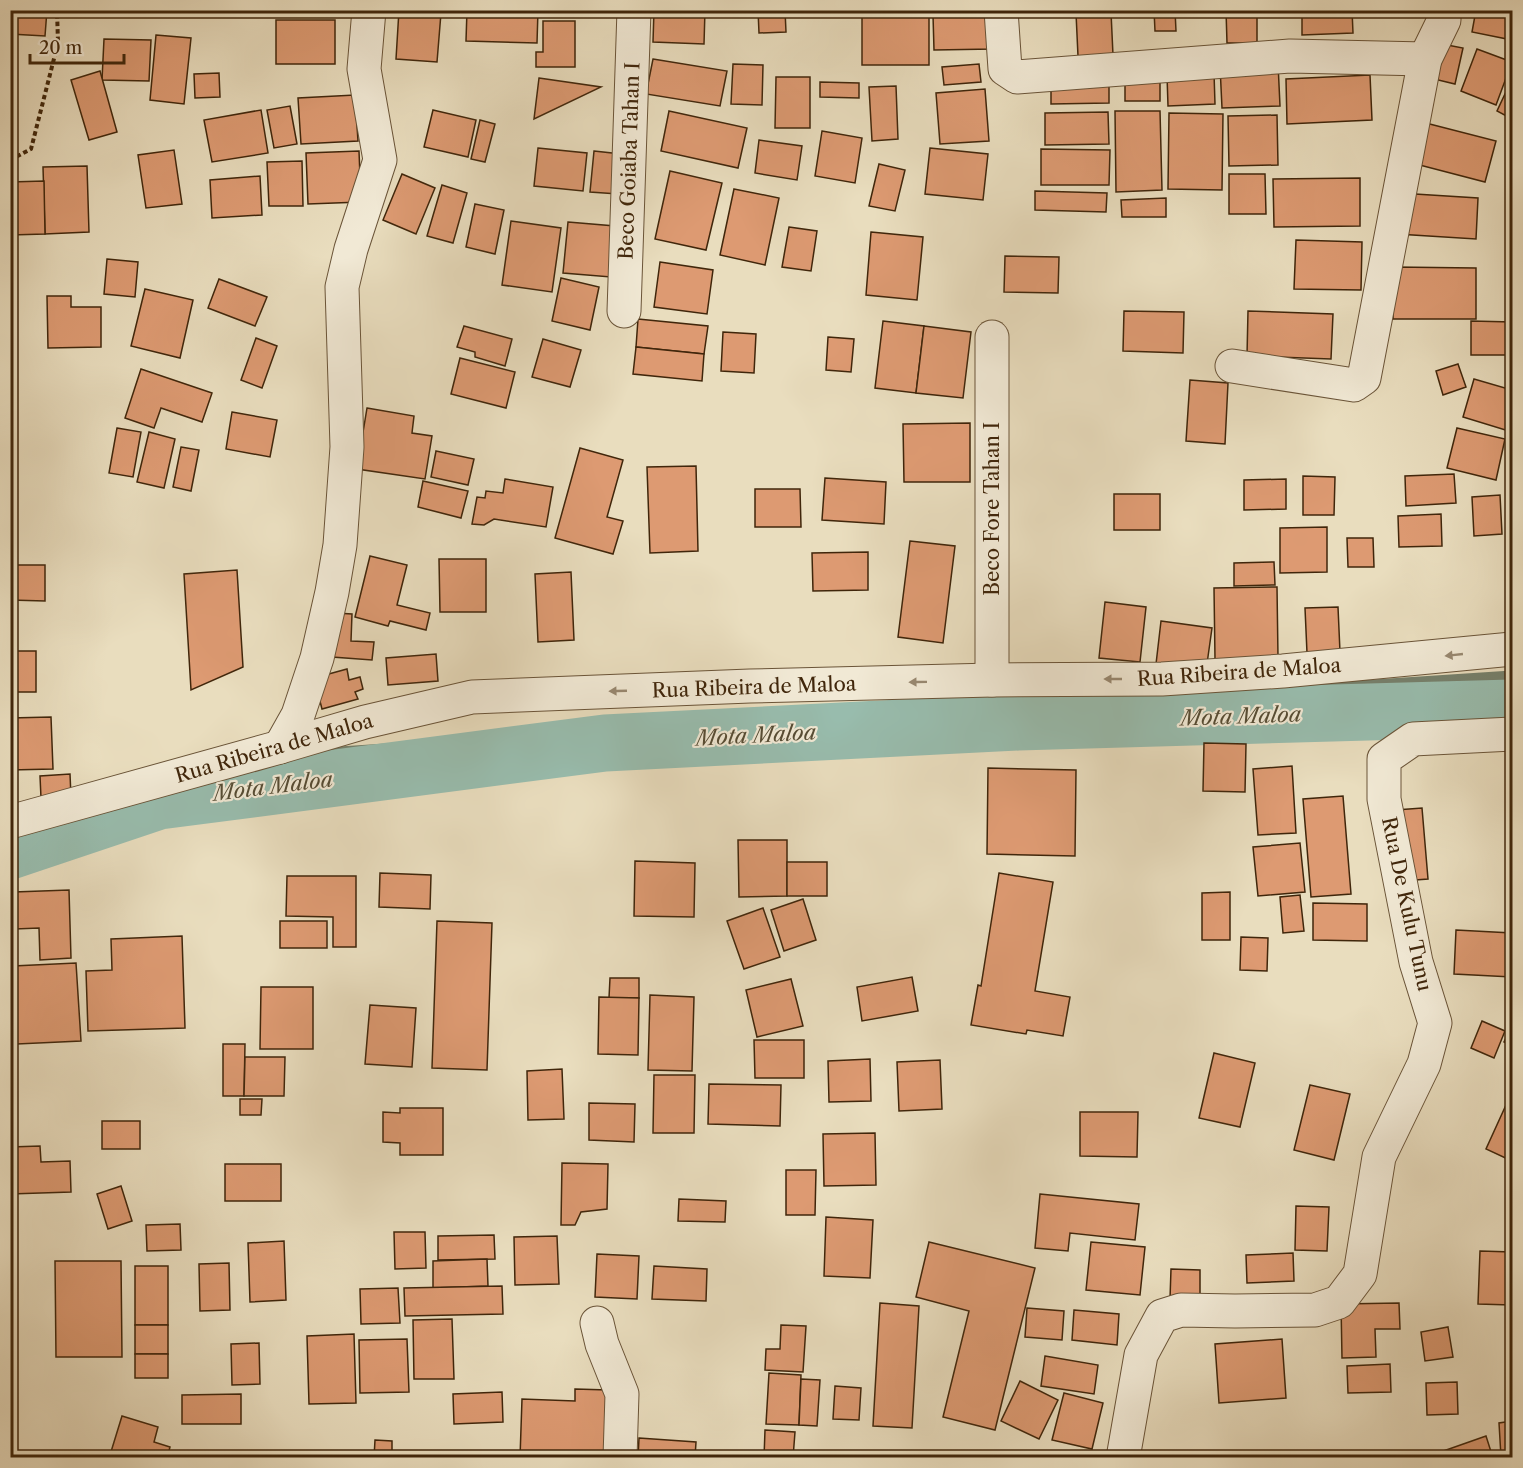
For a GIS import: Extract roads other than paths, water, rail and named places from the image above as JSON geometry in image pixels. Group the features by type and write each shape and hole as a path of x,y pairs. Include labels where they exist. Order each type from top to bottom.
{"street":[{"path":"280,747 297,716 317,658 340,544 347,447 342,287 351,249 380,160 364,69 369,10"},
{"name":"Beco Goiaba Tahan I","path":"624,311 634,10"},
{"path":"1001,10 1005,69 1017,77 1290,56 1425,59"},
{"path":"1232,366 1354,385 1364,378 1425,59 1444,20 1444,10"},
{"name":"Beco Fore Tahan I","path":"992,337 992,680"},
{"name":"Rua Ribeira de Maloa","path":"10,822 365,722 472,697 750,686 992,680 1162,679 1283,671 1512,649"},
{"name":"Rua De Kulu Tunu","path":"1123,1458 1141,1355 1162,1316 1181,1310 1315,1310 1339,1302 1360,1274 1379,1157 1424,1064 1435,1023 1416,962 1388,823 1384,800 1384,759 1413,739 1512,734"},
{"path":"597,1323 602,1344 622,1394 620,1458"}],"waterway":[{"path":"308,753 1512,675"},
{"name":"Mota Maloa","path":"10,851 159,801 605,743 1018,722 1512,708"}]}
